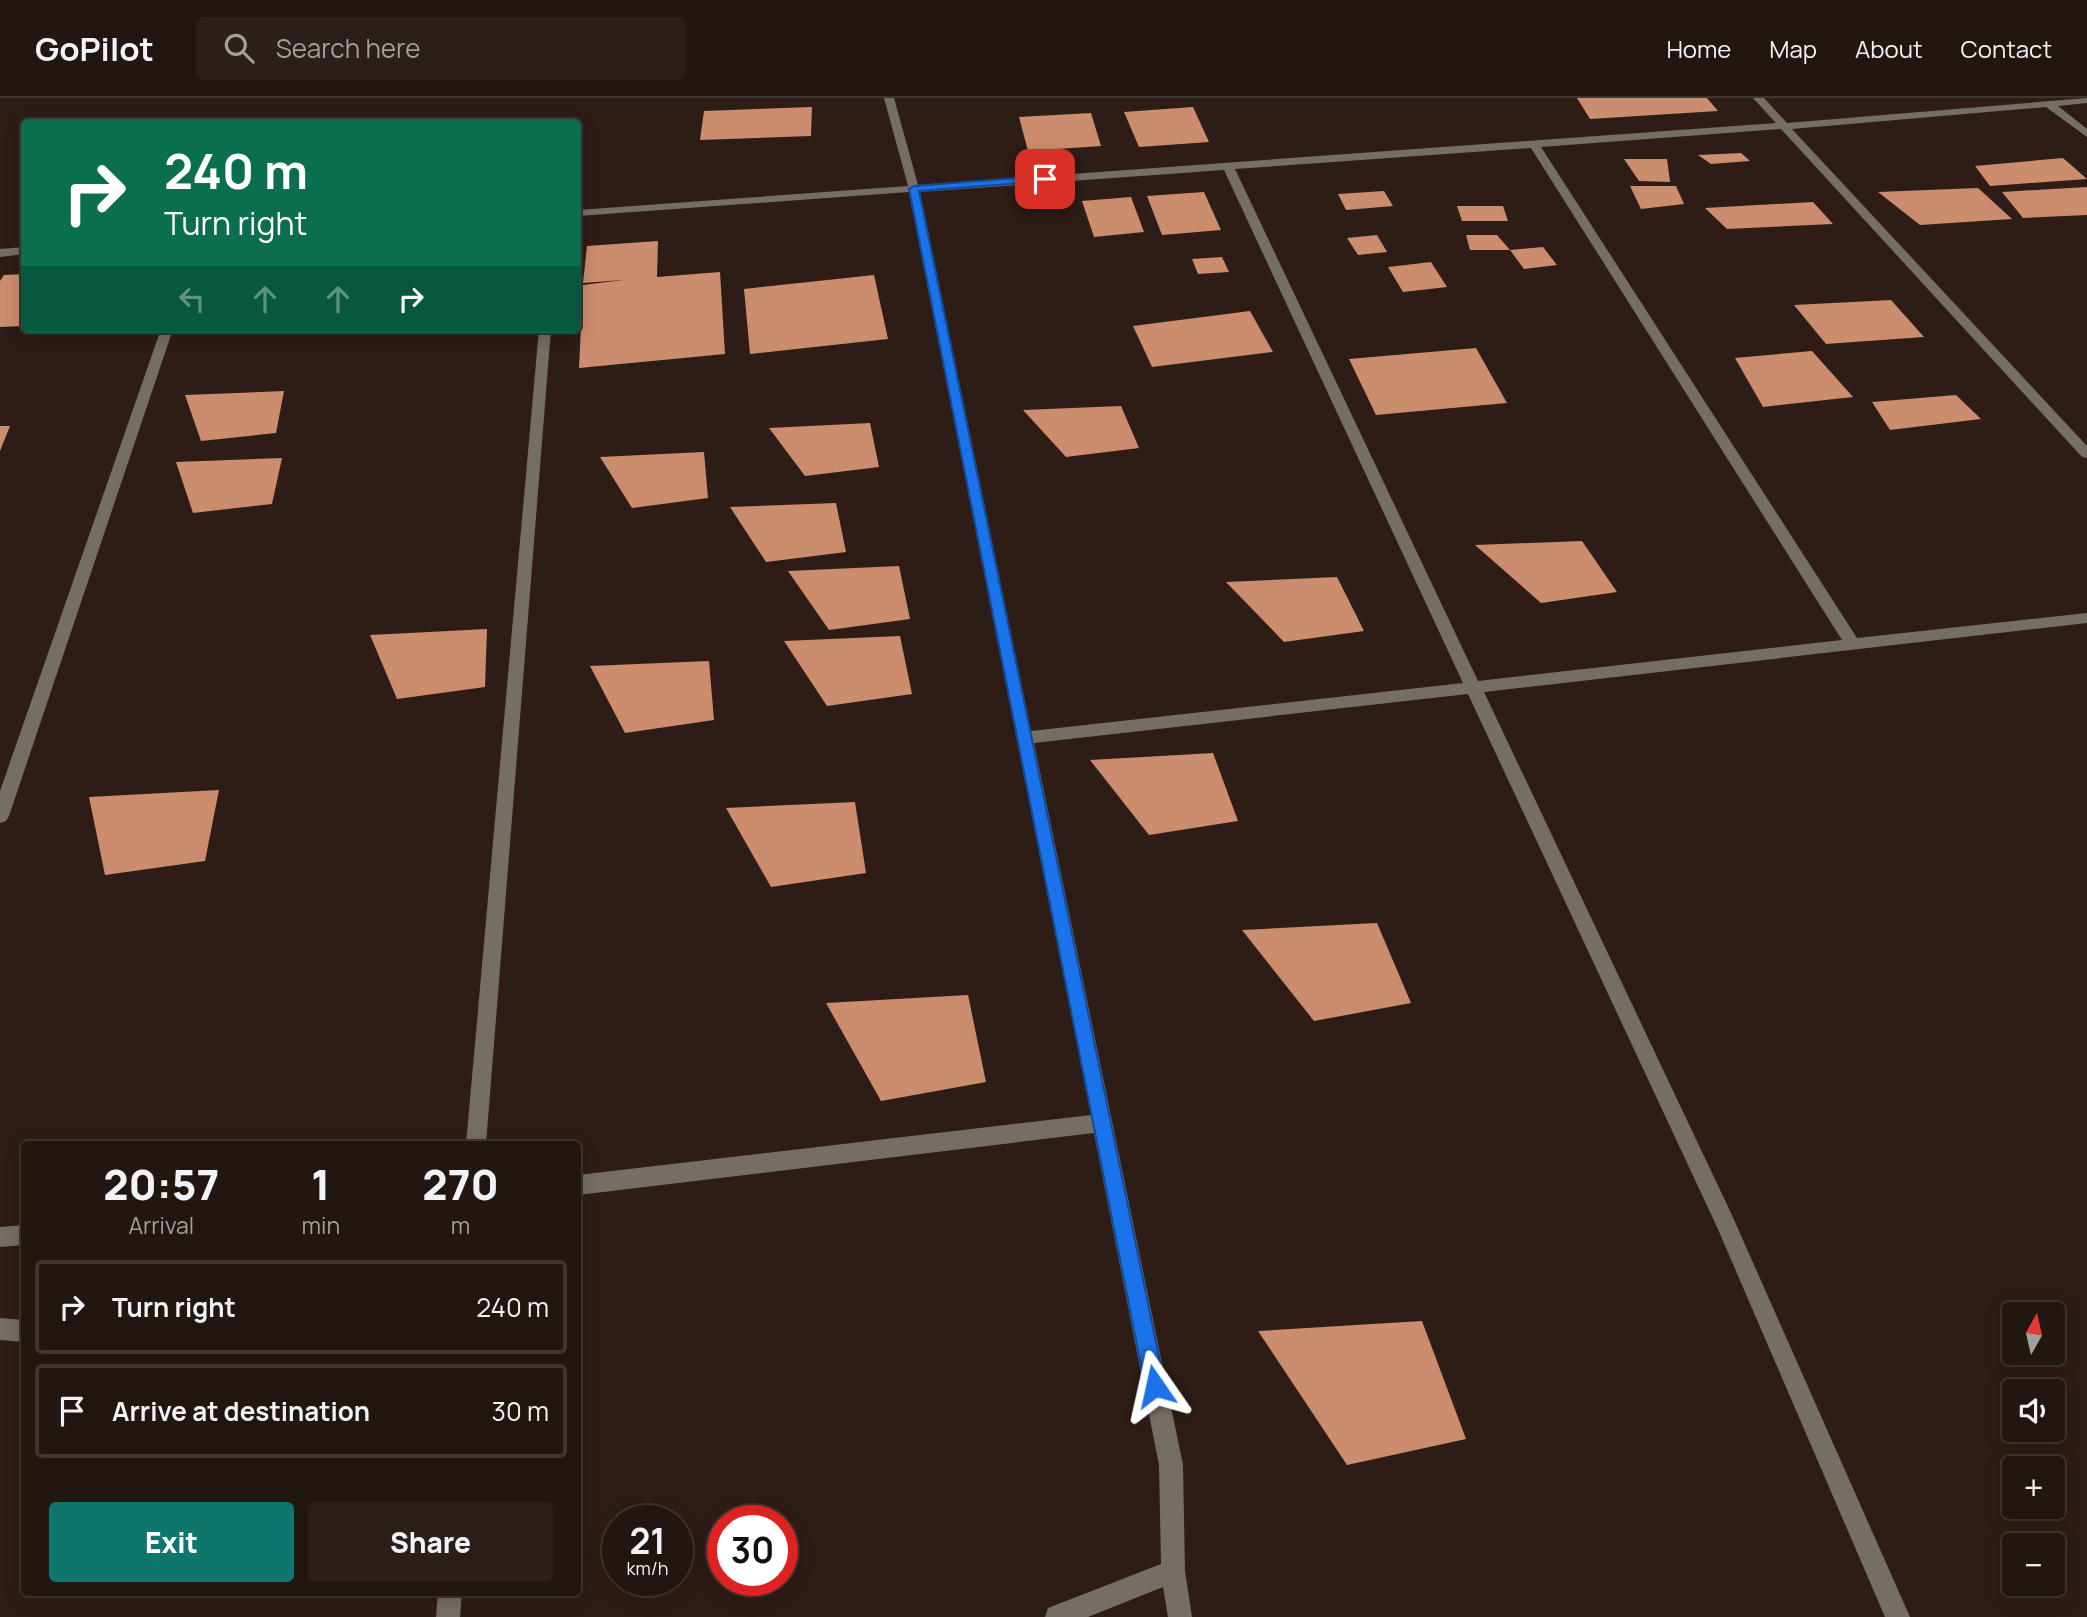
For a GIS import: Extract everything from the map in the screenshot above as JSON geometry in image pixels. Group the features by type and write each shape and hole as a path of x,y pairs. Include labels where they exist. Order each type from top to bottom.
{"street":[{"path":"889,98 914,189 1171,1465 1173,1571 1180,1617"},
{"path":"1758,98 2087,454"},
{"path":"581,213 1785,126 2087,100"},
{"path":"2048,103 2087,134"},
{"path":"1534,144 1853,645"},
{"path":"1228,166 1724,1220 1898,1617"},
{"path":"0,253 21,251"},
{"path":"0,816 166,333"},
{"path":"477,1141 545,333"},
{"path":"1024,738 2087,618"},
{"path":"581,1185 1102,1123"},
{"path":"0,1237 21,1235"},
{"path":"0,1329 21,1332"},
{"path":"1057,1617 1173,1571"},
{"path":"448,1617 450,1596"}],"building":[{"path":"1577,98 1707,98 1718,111 1590,119"},
{"path":"812,107 811,136 700,140 704,111"},
{"path":"1193,107 1209,142 1139,147 1124,112"},
{"path":"1091,113 1101,146 1028,151 1019,117"},
{"path":"1741,153 1750,161 1711,164 1698,155"},
{"path":"2063,158 2087,179 1990,186 1975,166"},
{"path":"1624,159 1667,159 1670,182 1639,181"},
{"path":"1630,186 1676,186 1684,204 1641,209"},
{"path":"2087,187 2087,215 2023,218 2002,192"},
{"path":"1978,188 2012,219 1920,225 1878,192"},
{"path":"1384,191 1393,206 1346,210 1338,194"},
{"path":"1204,192 1221,230 1162,235 1147,196"},
{"path":"1131,197 1144,232 1094,237 1082,201"},
{"path":"1813,202 1833,224 1727,229 1705,208"},
{"path":"1457,206 1503,206 1508,221 1462,221"},
{"path":"1377,235 1387,252 1358,255 1347,238"},
{"path":"1466,235 1497,235 1510,250 1470,250"},
{"path":"658,241 657,277 720,272 725,354 579,368 583,285 623,280 583,283 587,246"},
{"path":"1543,247 1557,265 1524,269 1510,250"},
{"path":"1222,257 1229,272 1198,274 1192,259"},
{"path":"1431,262 1447,287 1403,292 1388,267"},
{"path":"21,274 21,326 0,327 0,281 4,275"},
{"path":"874,275 888,339 750,354 744,289"},
{"path":"1891,300 1924,337 1826,344 1794,305"},
{"path":"1250,311 1273,352 1152,367 1133,326"},
{"path":"1476,348 1507,403 1376,415 1349,359"},
{"path":"1812,351 1853,397 1763,407 1735,358"},
{"path":"284,391 276,433 201,441 185,395"},
{"path":"1956,395 1981,419 1890,430 1872,402"},
{"path":"1121,406 1139,448 1066,457 1023,410"},
{"path":"870,423 879,467 805,476 769,428"},
{"path":"0,426 10,426 0,451"},
{"path":"704,452 708,498 632,508 600,457"},
{"path":"282,458 272,504 193,513 176,462"},
{"path":"836,503 846,552 766,562 730,507"},
{"path":"1582,541 1617,592 1541,603 1475,545"},
{"path":"899,566 910,619 829,630 788,571"},
{"path":"1337,577 1364,631 1284,642 1226,582"},
{"path":"487,629 485,687 397,699 370,635"},
{"path":"900,636 912,694 827,706 784,641"},
{"path":"709,661 714,720 625,733 590,666"},
{"path":"1213,753 1238,821 1149,835 1090,760"},
{"path":"219,790 205,861 105,875 89,797"},
{"path":"855,802 866,873 771,887 726,808"},
{"path":"1377,923 1411,1003 1314,1021 1242,930"},
{"path":"968,995 986,1082 881,1101 826,1003"},
{"path":"1422,1321 1466,1439 1347,1465 1258,1331"}],"route":[{"path":"1045,179 914,189 1155,1386"}]}
